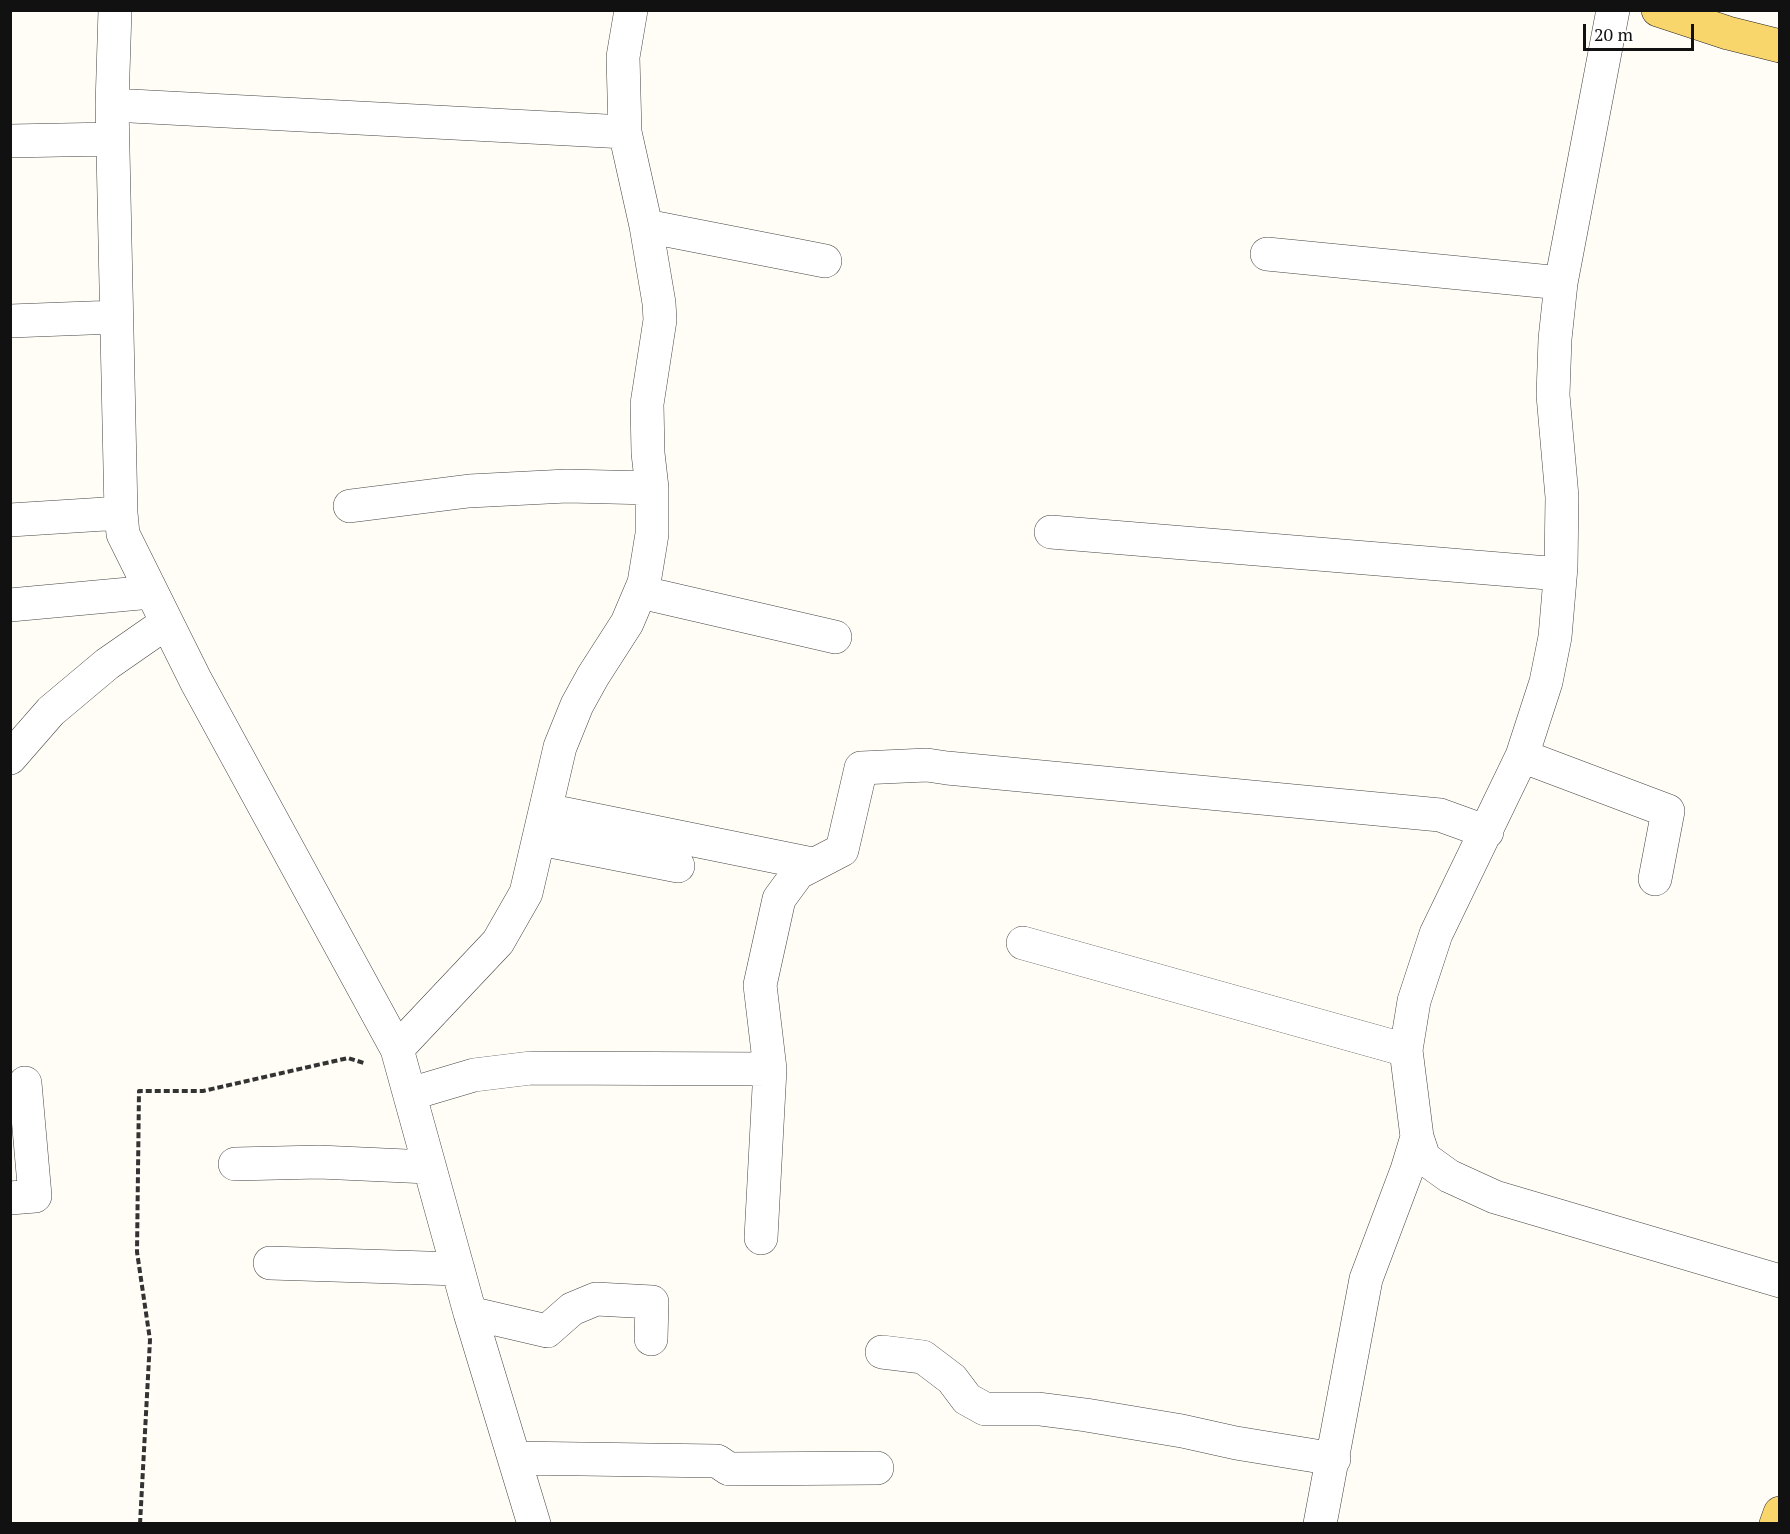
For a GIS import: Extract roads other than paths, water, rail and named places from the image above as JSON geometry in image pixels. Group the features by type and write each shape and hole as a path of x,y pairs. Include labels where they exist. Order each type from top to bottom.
{"main road":[{"path":"1658,10 1728,33 1779,46"},
{"path":"1776,1524 1779,1513"}],"street":[{"path":"115,10 112,139 123,534 166,622 404,1072 428,1167 534,1524"},
{"path":"404,1072 498,942 526,893 560,747 577,705 627,623 644,583 652,534 647,404 660,320 646,226 625,132 623,57 631,10"},
{"path":"1613,10 1561,283 1555,339 1553,395 1562,497 1560,574 1555,637 1546,682 1522,756 1436,934 1414,1001 1406,1050 1416,1137 1424,1158 1449,1176 1495,1197 1779,1281"},
{"path":"112,105 625,132"},
{"path":"10,141 112,139"},
{"path":"646,226 825,261"},
{"path":"1267,254 1561,283"},
{"path":"10,321 116,317"},
{"path":"350,506 470,491 567,486 652,488"},
{"path":"10,520 121,513"},
{"path":"1051,532 1560,574"},
{"path":"10,605 151,592"},
{"path":"640,592 835,637"},
{"path":"10,758 51,711 107,664 166,622"},
{"path":"1522,756 1668,811 1655,879"},
{"path":"761,1238 770,1069 760,985 779,899 798,873 842,850 861,768 927,765 1440,815 1487,832"},
{"path":"543,825 812,864"},
{"path":"543,825 678,866"},
{"path":"1023,942 1406,1050"},
{"path":"404,1072 474,1076 531,1068 770,1069"},
{"path":"10,1198 35,1196 25,1083"},
{"path":"1320,1524 1366,1279 1407,1170 1416,1137"},
{"path":"235,1164 319,1162 428,1167"},
{"path":"270,1263 458,1269"},
{"path":"470,1313 547,1330 572,1309 596,1299 652,1302 651,1339"},
{"path":"882,1352 923,1357 952,1379 967,1399 985,1409 1039,1409 1086,1415 1334,1459"},
{"path":"514,1458 717,1461 729,1469 877,1468"}]}
